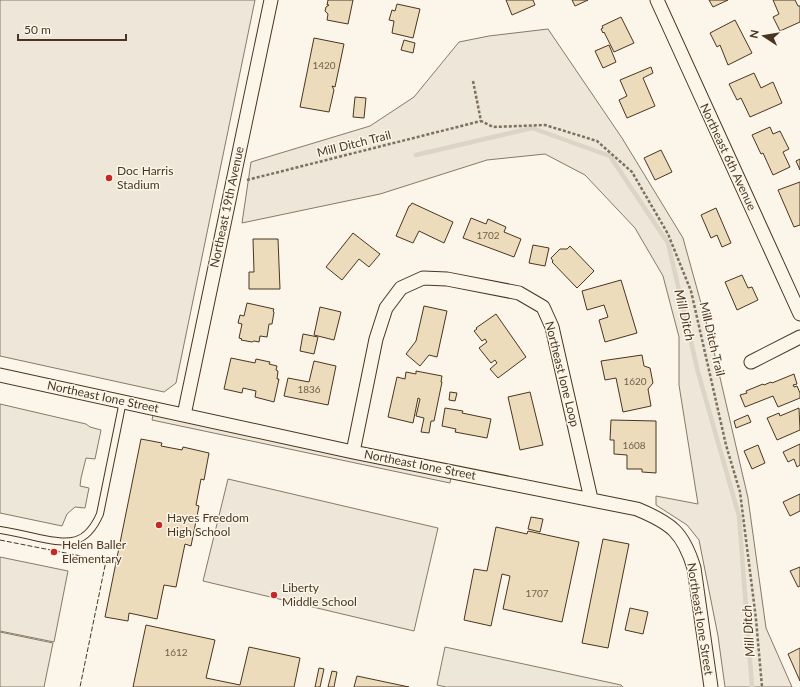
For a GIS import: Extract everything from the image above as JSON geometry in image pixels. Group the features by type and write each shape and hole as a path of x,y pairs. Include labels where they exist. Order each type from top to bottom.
{"street":[{"name":"Northeast 19th Avenue","path":"184,415 271,0"},
{"name":"Northeast 6th Avenue","path":"657,0 800,314"},
{"name":"Northeast Ione Loop","path":"353,452 376,339 386,308 401,288 423,278 454,280 518,294 543,307 552,327 591,499"},
{"path":"751,362 800,337"},
{"name":"Northeast Ione Street","path":"0,375 353,452 591,499 637,509 659,518 678,534 689,550 694,568 711,687"}],"lane":[{"path":"0,530 66,542 77,540 88,534 96,526 100,514 123,401"}],"path":[{"path":"473,81 481,121"},
{"name":"Mill Ditch Trail","path":"232,184 481,121 494,127 545,125 597,141 632,172 668,234 691,291 712,376 726,444 740,492 756,619 762,687"}],"shaded area":[{"name":"Doc Harris Stadium","path":"0,0 255,0 176,383 164,392 0,356"},
{"path":"548,29 622,138 683,238 712,343 748,498 766,628 792,687 725,687 718,636 699,540 687,525 656,505 656,496 698,504 679,385 679,337 663,276 635,228 585,175 545,154 487,160 380,194 242,223 251,162 370,126 414,97 459,42 489,36"},
{"path":"0,404 86,424 90,427 101,430 95,459 86,458 81,478 80,486 89,488 85,508 75,507 67,514 62,526 0,513"},
{"path":"153,415 451,477 450,483 152,420"},
{"path":"228,479 438,528 414,631 203,581"},
{"path":"0,557 68,571 54,642 0,631"},
{"path":"0,632 53,643 44,687 0,687"},
{"path":"445,647 621,685 623,687 446,687 437,685"}],"building":[{"path":"328,0 353,0 348,24 327,20 328,14 325,11 326,7 329,5 327,5"},
{"path":"506,0 533,0 535,5 512,15"},
{"path":"572,0 588,0 575,6"},
{"path":"709,0 728,0 713,7"},
{"path":"773,0 795,0 798,6 800,6 800,22 780,31 773,17 779,14"},
{"path":"397,4 420,9 413,38 392,33 394,21 389,20 392,10 395,11"},
{"path":"621,17 634,43 614,52 601,29 603,28 602,26"},
{"path":"735,20 752,53 728,65 720,45 717,47 710,33"},
{"path":"314,38 344,44 335,87 332,86 334,90 329,112 300,107"},
{"path":"404,40 415,43 413,53 401,50"},
{"path":"609,45 616,62 603,68 595,51"},
{"path":"651,67 653,73 643,78 655,106 627,118 619,100 627,96 620,80"},
{"path":"754,73 761,88 773,82 782,103 750,117 741,98 737,100 729,84"},
{"path":"355,97 366,98 364,118 353,117"},
{"path":"770,127 773,134 780,131 789,149 783,152 790,167 773,175 763,153 761,154 752,135"},
{"path":"661,150 672,172 655,180 644,158"},
{"path":"800,159 800,170 796,161"},
{"path":"800,182 800,225 794,227 778,190"},
{"path":"412,203 453,222 444,243 419,231 413,243 396,236 409,206"},
{"path":"716,208 731,243 722,247 717,235 711,238 701,215"},
{"path":"471,218 486,224 488,219 506,227 504,232 521,239 514,257 463,238"},
{"path":"353,233 380,254 369,267 359,259 342,280 326,267"},
{"path":"253,239 278,239 280,289 249,289 249,272 254,272"},
{"path":"533,245 549,248 545,266 529,263"},
{"path":"570,246 594,271 577,288 552,262 553,261 551,258 560,249 567,249"},
{"path":"742,275 748,288 752,287 758,300 737,310 725,282"},
{"path":"621,280 637,333 605,342 599,320 608,317 604,305 587,310 582,291"},
{"path":"247,303 274,309 272,324 269,324 267,337 260,336 259,342 241,340 242,339 239,338 242,324 238,323 240,315 244,316"},
{"path":"424,306 447,311 437,357 429,355 420,366 406,354 416,341"},
{"path":"320,307 341,312 334,340 314,335"},
{"path":"496,314 526,357 498,378 490,369 497,363 495,360 491,363 479,348 487,342 485,339 482,341 474,331"},
{"path":"303,334 318,337 314,354 300,351"},
{"path":"642,355 644,366 650,368 653,383 648,389 651,406 623,412 616,378 605,380 601,361"},
{"path":"231,358 255,363 256,359 270,362 269,364 277,366 277,379 279,379 274,402 255,397 256,391 243,388 242,393 224,389"},
{"path":"314,361 336,366 328,405 284,396 288,378 309,382"},
{"path":"416,371 442,376 434,421 431,421 429,433 421,432 424,418 416,416 420,399 418,398 413,423 388,417 397,377 405,379 406,372 416,374"},
{"path":"794,374 797,384 793,385 794,387 797,386 800,393 800,398 778,407 773,396 745,407 740,395 747,393 746,391 763,384 772,383"},
{"path":"450,392 457,393 455,401 449,400"},
{"path":"530,392 543,445 520,450 508,397"},
{"path":"445,408 463,411 462,413 491,419 487,438 455,432 456,429 442,426"},
{"path":"799,408 800,430 777,440 767,418 779,413 780,416"},
{"path":"748,415 751,422 736,428 734,421"},
{"path":"611,420 656,421 656,473 642,472 642,469 627,469 627,455 614,454 614,440 610,440"},
{"name":"Hayes Freedom High School","path":"141,439 162,443 161,446 182,450 183,447 209,453 204,480 201,479 196,505 199,506 191,546 185,544 176,587 164,585 157,619 129,613 128,621 105,617"},
{"path":"800,444 800,465 797,467 794,459 788,462 783,452"},
{"path":"758,445 765,463 752,469 744,451"},
{"path":"800,494 800,511 790,516 783,502"},
{"path":"531,517 543,519 540,532 528,529"},
{"path":"496,527 527,534 528,531 579,542 562,622 503,609 510,576 502,574 491,626 464,620 474,569 487,571"},
{"path":"603,539 629,544 608,648 582,643"},
{"path":"800,567 800,586 798,587 790,571"},
{"path":"630,608 648,612 643,634 625,630"},
{"path":"146,625 215,640 206,678 240,685 249,647 300,658 294,687 133,687"},
{"path":"800,648 800,681 788,654"},
{"path":"319,668 324,669 320,687 315,687"},
{"path":"332,671 337,672 334,687 328,687"},
{"path":"357,676 409,687 354,687"}],"waterway":[{"name":"Mill Ditch","path":"416,155 532,128 610,156 668,243 698,372 739,516 752,687"}],"fence":[{"path":"0,540 106,561 80,687"}],"place":[{"name":"Doc Harris Stadium","path":"109,178"},
{"name":"Hayes Freedom High School","path":"159,525"},
{"name":"Helen Baller Elementary","path":"54,552"},
{"name":"Liberty Middle School","path":"274,595"}]}
